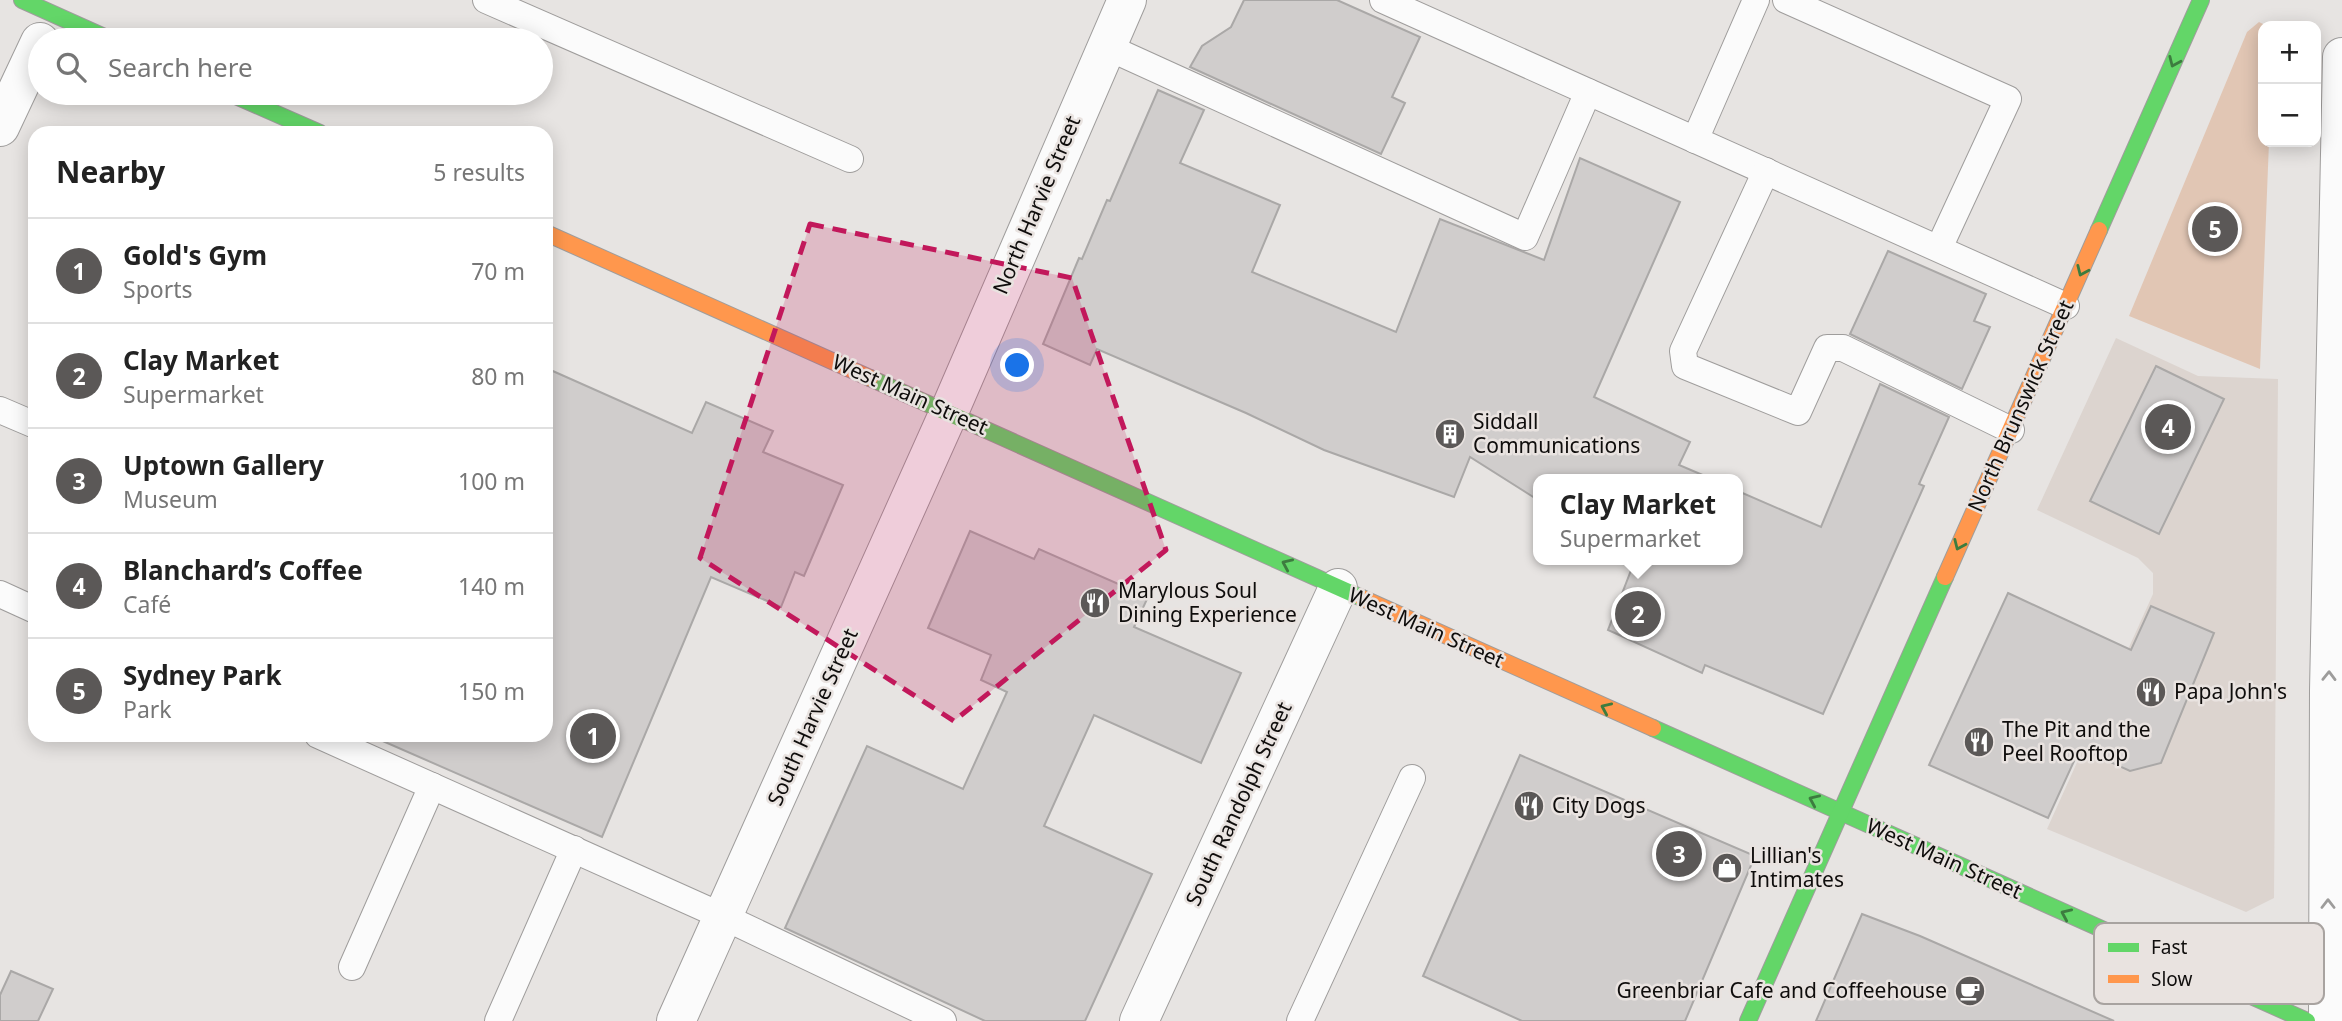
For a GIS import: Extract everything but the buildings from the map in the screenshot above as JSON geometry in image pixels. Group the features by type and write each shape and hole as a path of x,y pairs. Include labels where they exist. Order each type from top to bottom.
{"main road":[{"name":"North Brunswick Street","path":"1748,1021 2201,0"},
{"path":"43,19 72,28"},
{"path":"256,105 304,126"},
{"name":"West Main Street","path":"553,236 2094,926"},
{"name":"West Main Street","path":"2269,1004 2307,1021"}],"street":[{"name":"North Harvie Street","path":"949,412 1127,0"},
{"path":"0,127 28,57"},
{"path":"2328,1021 2342,57"},
{"name":"South Harvie Street","path":"676,1021 949,412"},
{"name":"South Randolph Street","path":"1139,1021 1338,588"}],"lane":[{"path":"486,0 550,28"},
{"path":"1383,0 2066,306"},
{"path":"1695,140 1756,0"},
{"path":"1786,0 2008,99 1939,248"},
{"path":"553,29 850,159"},
{"path":"1105,46 1525,237 1588,92"},
{"path":"1766,171 1683,351 1685,366 1798,412 1827,348 1843,348 2011,430"},
{"path":"0,410 28,422"},
{"path":"0,594 28,607"},
{"path":"334,742 724,917 943,1021"},
{"path":"1300,1021 1412,778"},
{"path":"352,967 432,786"},
{"path":"498,1021 574,849"}],"highlighted area":[{"path":"810,224 1072,278 1166,550 954,721 700,558"}],"shaded area":[{"path":"2258,23 2258,147 2269,147 2260,369 2129,316 2247,32"},
{"path":"2116,338 2198,376 2278,379 2274,898 2246,912 2047,829 2153,594 2153,573 2138,558 2037,510"}],"traffic: fast":[{"path":"22,0 84,28"},
{"path":"2099,230 2201,0"},
{"path":"256,105 304,126"},
{"path":"870,378 1362,598"},
{"path":"1748,1021 1945,577"},
{"path":"1653,728 2094,926"},
{"path":"2269,1004 2307,1021"}],"traffic: slow":[{"path":"1945,577 2099,230"},
{"path":"553,236 870,378"},
{"path":"1362,598 1653,728"}],"place":[{"name":"Sydney Park","path":"2215,229"},
{"name":"Blanchard’s Coffee","path":"2168,427"},
{"name":"Siddall Communications","path":"1450,434"},
{"name":"Marylous Soul Dining Experience","path":"1095,603"},
{"name":"Clay Market","path":"1638,614"},
{"name":"Papa John's","path":"2151,692"},
{"name":"Gold's Gym","path":"593,736"},
{"name":"The Pit and the Peel Rooftop","path":"1979,742"},
{"name":"City Dogs","path":"1529,806"},
{"name":"Uptown Gallery","path":"1679,854"},
{"name":"Lillian's Intimates","path":"1727,868"},
{"name":"Greenbriar Cafe and Coffeehouse","path":"1970,991"}]}
